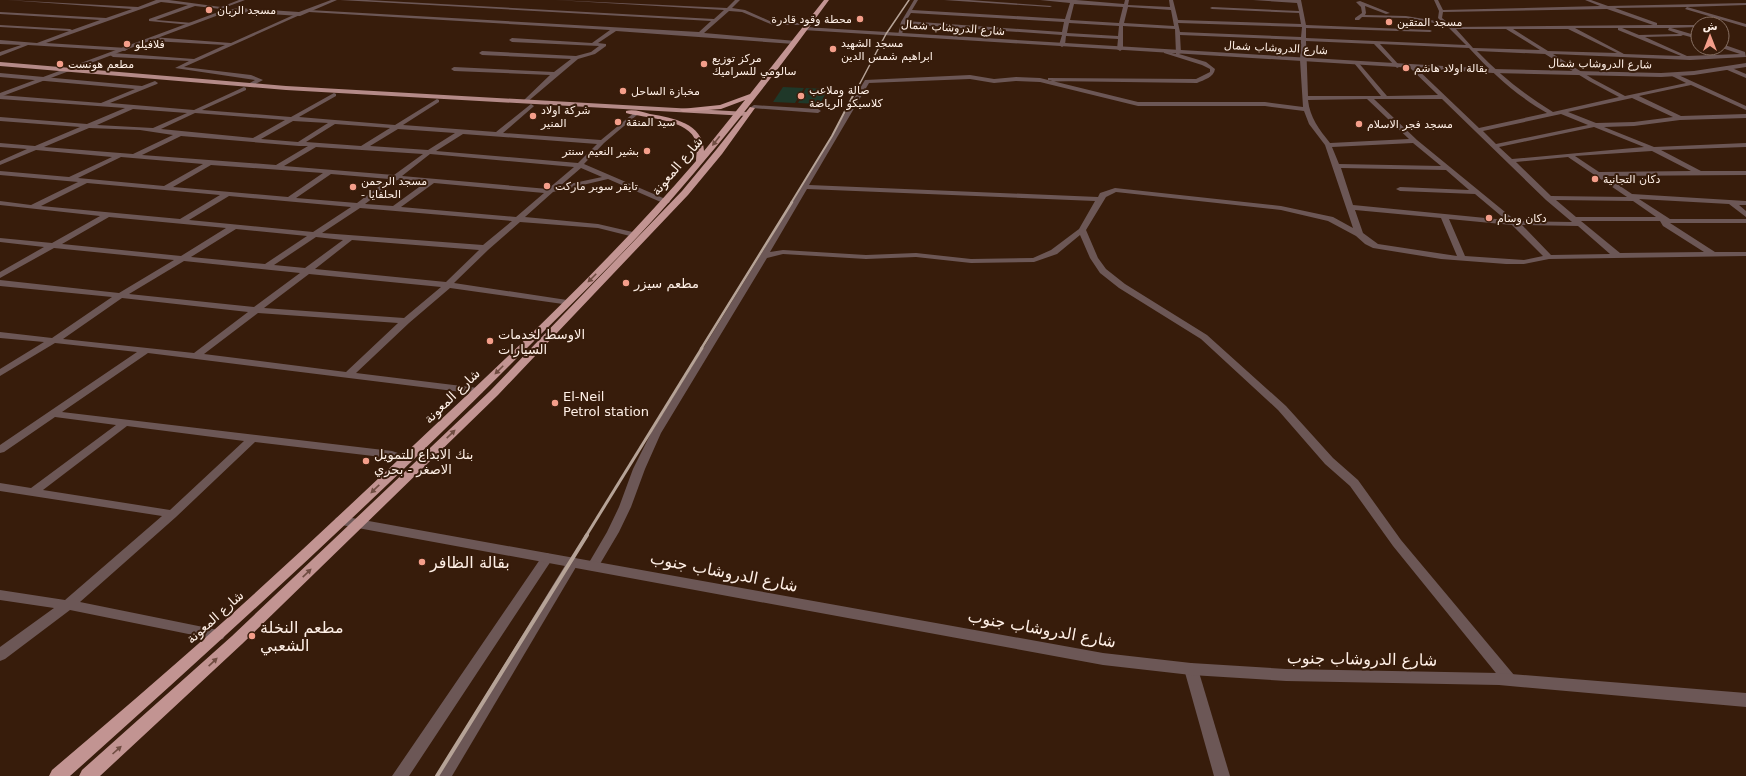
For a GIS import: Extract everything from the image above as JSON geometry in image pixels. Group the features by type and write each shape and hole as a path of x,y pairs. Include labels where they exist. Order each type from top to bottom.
{"highway":[{"name":"شارع المعونة","path":"58,776 218,635 341,521 478,392 567,303 666,201 745,111 808,28 827,0"},
{"name":"شارع المعونة","path":"88,776 237,640 508,379 638,242 719,152 745,111 794,42 833,0"},
{"path":"682,110 721,107 745,111"},
{"path":"629,111 671,120 685,125 694,132 699,139 700,161"}],"main road":[{"path":"0,64 250,86 526,101 629,111 745,111"},
{"path":"0,69 244,90 437,101 629,111 745,111"}],"street":[{"path":"8,0 139,8"},
{"path":"53,8 80,0"},
{"path":"38,44 160,0 195,4 222,10 300,14"},
{"path":"0,96 192,24 243,0"},
{"path":"250,86 260,80 251,77 178,68 335,0"},
{"path":"342,0 715,20"},
{"path":"401,16 433,0"},
{"path":"557,0 727,9 743,11 773,24 808,28"},
{"path":"630,4 634,0"},
{"path":"684,6 693,0"},
{"path":"700,34 738,0"},
{"path":"900,34 903,22 916,0"},
{"path":"946,0 1017,4 1072,3"},
{"path":"1042,0 1174,9"},
{"path":"1120,49 1121,25 1127,0"},
{"path":"1171,0 1176,21 1178,52"},
{"path":"1211,0 1219,35"},
{"path":"1255,0 1300,1 1304,26 1303,60 1306,109 1312,124 1328,145 1351,207 1359,234"},
{"path":"1354,0 1359,3 1406,17 1450,26"},
{"path":"1436,0 1441,11 1440,18 1450,26 1493,71 1518,91 1551,113"},
{"path":"1587,0 1689,35"},
{"path":"1661,0 1744,25"},
{"path":"562,12 580,1"},
{"path":"489,8 499,3"},
{"path":"1062,45 1072,3"},
{"path":"1359,3 1364,11 1357,21 1383,43"},
{"path":"192,24 151,20 195,4"},
{"path":"1015,18 1017,4"},
{"path":"1441,11 1746,4"},
{"path":"649,16 664,5"},
{"path":"1212,8 1301,12"},
{"path":"32,15 46,10"},
{"path":"309,11 615,28 794,42"},
{"path":"910,11 1121,25 1219,35 1625,56 1690,58 1746,55"},
{"path":"545,16 552,12"},
{"path":"0,13 108,19"},
{"path":"606,19 612,15"},
{"path":"980,27 988,16"},
{"path":"1361,16 1406,17"},
{"path":"532,24 538,20"},
{"path":"1176,21 1427,31 1430,31 1427,26 1508,28 1690,26"},
{"path":"903,22 1120,38"},
{"path":"593,27 600,23"},
{"path":"1730,25 1744,25"},
{"path":"0,26 75,31"},
{"path":"1568,27 1625,56"},
{"path":"1616,27 1690,58"},
{"path":"592,45 615,28"},
{"name":"شارع الدروشاب شمال","path":"808,28 1166,52 1493,71 1674,75 1746,65"},
{"path":"1508,28 1548,52 1580,74 1624,98"},
{"path":"1637,36 1689,35"},
{"path":"152,39 232,44"},
{"path":"482,53 576,58 593,53 604,45 512,40"},
{"path":"0,42 125,49"},
{"path":"1652,43 1668,42"},
{"path":"0,54 30,43"},
{"path":"1376,43 1396,66"},
{"path":"1730,49 1746,55"},
{"path":"593,566 613,532 625,507 639,469 656,433 764,256 867,81 970,77 994,81 1016,78 1040,80 1072,78 1197,81 1208,77 1212,71 1209,64 1166,52"},
{"path":"109,55 195,60"},
{"path":"526,101 555,74 576,58"},
{"path":"1357,63 1385,97"},
{"path":"1412,67 1550,198 1619,257"},
{"path":"454,68 555,74"},
{"path":"1727,68 1746,76"},
{"path":"0,75 141,88"},
{"path":"1674,75 1746,108"},
{"path":"1040,80 1138,104 1265,104 1306,109"},
{"path":"102,105 155,83"},
{"path":"1479,130 1692,83"},
{"path":"154,130 244,90"},
{"path":"254,140 334,95"},
{"path":"0,96 102,105 602,142"},
{"path":"1633,96 1680,118"},
{"path":"1368,97 1415,141 1514,223 1549,257"},
{"path":"1306,98 1443,97"},
{"path":"364,147 437,101"},
{"path":"497,135 532,106"},
{"path":"0,163 133,107"},
{"path":"346,376 448,285 485,248 580,165 629,111"},
{"path":"745,111 818,111"},
{"path":"1560,111 1652,148 1698,172"},
{"path":"1494,146 1595,125 1634,124 1680,118 1746,116"},
{"path":"0,119 87,126 118,126 180,134 299,144 429,152 580,165 666,201"},
{"path":"299,144 334,122"},
{"path":"266,267 359,205 429,152 461,132"},
{"path":"134,157 180,134"},
{"path":"1328,145 1415,141"},
{"path":"0,145 120,156 277,167 549,191 609,177"},
{"path":"277,167 315,145"},
{"path":"1510,161 1652,148 1746,145"},
{"path":"70,179 120,156"},
{"path":"1570,156 1667,220"},
{"path":"166,188 210,163"},
{"path":"1336,166 1449,168"},
{"path":"0,172 228,194 291,198 598,226 634,235"},
{"path":"291,198 328,172"},
{"path":"1598,174 1698,172 1746,173"},
{"path":"32,207 86,180"},
{"path":"395,208 432,181"},
{"path":"804,187 1100,198"},
{"path":"1400,189 1476,192"},
{"path":"764,256 783,252 866,257 916,255 971,261 1028,261 1054,252 1082,230 1100,198 1103,195 1115,190 1281,208 1330,219 1359,234 1368,242 1384,248 1441,257 1524,262 1549,257 1746,254"},
{"path":"182,221 228,194"},
{"path":"1550,198 1633,198 1746,203"},
{"path":"1731,202 1746,215"},
{"path":"0,203 350,238 485,248"},
{"path":"1351,207 1514,223 1667,220 1746,221"},
{"path":"0,275 109,214"},
{"path":"1444,216 1462,258"},
{"path":"1667,220 1664,222 1714,255"},
{"path":"0,373 53,341 120,296 234,227"},
{"path":"1082,230 1094,258 1103,271 1122,286 1204,337 1282,408 1329,461 1354,483 1397,542 1509,679"},
{"path":"196,356 350,238"},
{"path":"0,240 448,285 567,303"},
{"path":"0,283 257,310 406,321"},
{"path":"0,335 146,350 478,392"},
{"path":"0,450 146,350"},
{"path":"52,414 392,455 406,460"},
{"path":"33,492 125,424"},
{"path":"0,655 68,605 172,514 253,438"},
{"path":"0,487 172,514"},
{"name":"شارع الدروشاب جنوب","path":"341,521 573,562 1053,651 1191,670 1294,676 1509,679 1746,700"},
{"path":"400,776 547,558"},
{"path":"444,776 573,562"},
{"path":"0,595 68,605 218,635"},
{"path":"1191,670 1222,776"}],"green space":[{"path":"783,87 804,88 795,103 773,102"},
{"path":"806,88 828,89 820,104 798,103"}],"railway":[{"path":"857,89 886,34 909,0"},
{"path":"791,203 832,136 857,88"},
{"path":"701,349 792,202"},
{"path":"586,536 702,348"},
{"path":"437,776 587,535"}],"place":[{"name":"مسجد الريان","path":"209,10"},
{"name":"محطة وقود قادرة","path":"860,19"},
{"name":"مسجد المتقين","path":"1389,22"},
{"name":"فلافيلو","path":"127,44"},
{"name":"مسجد الشهيد ابراهيم شمس الدين","path":"833,49"},
{"name":"مطعم هونست","path":"60,64"},
{"name":"مركز توزيع سالومي للسراميك","path":"704,64"},
{"name":"بقالة اولاد هاشم","path":"1406,68"},
{"name":"مخبازة الساحل","path":"623,91"},
{"name":"صالة وملاعب كلاسيكو الرياضة","path":"801,96"},
{"name":"شركة اولاد المنير","path":"533,116"},
{"name":"سيد المنقة","path":"618,122"},
{"name":"مسجد فجر الاسلام","path":"1359,124"},
{"name":"بشير النعيم سنتر","path":"647,151"},
{"name":"دكان التجانية","path":"1595,179"},
{"name":"تايقر سوبر ماركت","path":"547,186"},
{"name":"مسجد الرحمن - الحلفايا","path":"353,187"},
{"name":"دكان وسام","path":"1489,218"},
{"name":"مطعم سيزر","path":"626,283"},
{"name":"الاوسط لخدمات السيارات","path":"490,341"},
{"name":"El-Neil Petrol station","path":"555,403"},
{"name":"بنك الابداع للتمويل الاصغر - بحري","path":"366,461"},
{"name":"بقالة الظافر","path":"422,562"},
{"name":"مطعم النخلة الشعبي","path":"252,636"}]}
